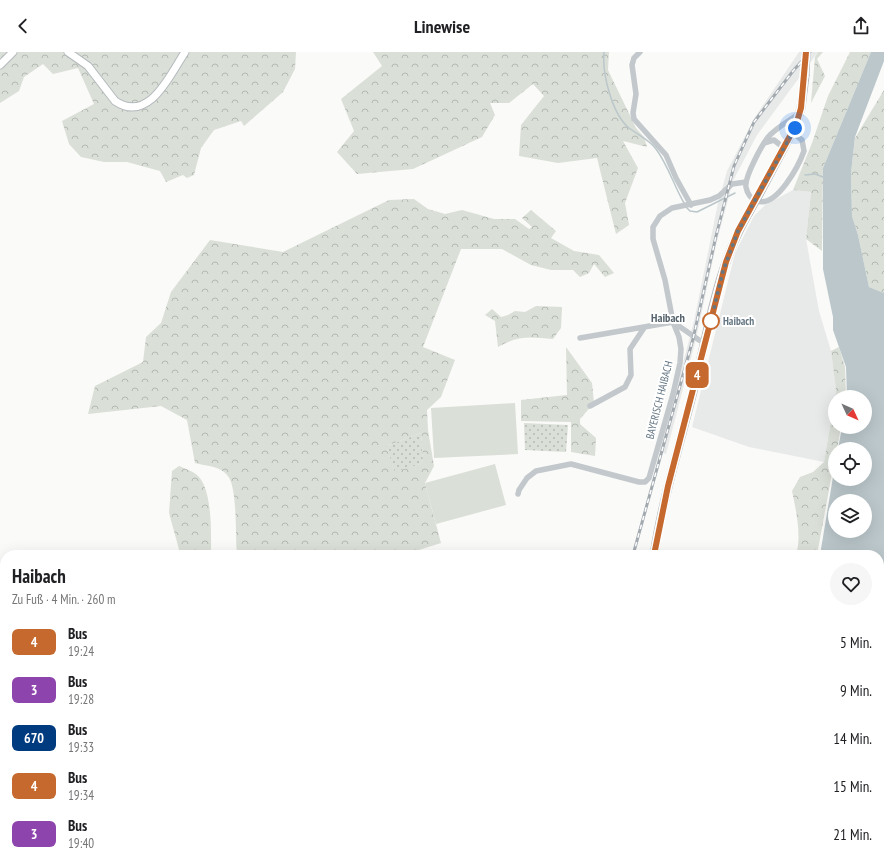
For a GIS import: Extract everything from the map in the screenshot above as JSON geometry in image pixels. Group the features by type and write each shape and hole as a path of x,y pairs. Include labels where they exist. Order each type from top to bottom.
{"main road":[{"path":"0,65 14,52"},
{"path":"68,52 88,66 116,101 128,108 145,105 153,98 186,52"},
{"path":"655,550 668,486 727,258 738,231 793,133 800,113 805,76 806,52"}],"street":[{"path":"640,52 634,58 632,65 636,94 633,113 634,119 666,155 689,205"},
{"path":"793,133 802,140 804,151 788,181 779,193 766,201 757,201 748,193 746,182 764,143 777,129 800,113"},
{"path":"764,143 774,140 784,148"},
{"name":"BAYERISCH HAIBACH","path":"518,494 527,478 536,471 571,464 639,482 648,480 654,464 680,362 679,336 673,322 665,280 653,239 653,227 660,216 672,208 710,200 718,196 732,184 746,182"},
{"path":"580,338 673,322 699,340 706,343"},
{"path":"590,406 626,387 631,375 630,349 644,328"}],"shaded area":[{"path":"799,52 818,52 757,135 733,181 717,241 696,339 666,454 657,451 666,428 694,321 718,203 727,171 755,117"},
{"path":"871,52 884,52 884,61 855,137 851,173 852,216 858,235 869,287 883,293 884,292 884,550 821,550 828,507 828,538 872,538 872,494 830,494 832,486 872,486 872,442 839,442 841,434 872,434 872,390 847,390 846,367 833,330 833,317 823,269 823,168"},
{"path":"793,190 811,192 806,239 819,311 831,351 836,390 828,390 829,434 824,462 749,447 692,427 735,253 754,216 765,205"}],"green space":[{"path":"0,52 296,52 295,69 283,92 244,126 241,121 214,130 201,148 194,175 187,178 183,175 166,182 160,171 127,162 104,162 81,157 69,144 62,121 94,104 78,68 53,74 43,64 24,77 19,91 0,103"},
{"path":"373,52 609,52 608,70 636,128 644,137 647,147 623,141 638,168 625,203 629,225 616,234 597,158 558,163 519,156 521,125 544,96 533,84 509,103 490,103 495,115 482,137 413,169 357,174 337,152 354,131 341,99 382,66"},
{"path":"818,52 823,52 817,59 825,76 811,103 815,57"},
{"path":"850,52 871,52 823,168 822,251 806,239 811,192 793,190 812,143 828,96"},
{"path":"884,90 883,294 869,287 858,235 852,216 851,173 855,138"},
{"path":"414,199 428,209 445,214 462,210 494,219 515,219 529,229 532,227 522,218 531,210 556,231 551,238 574,251 599,255 614,273 605,277 594,264 589,273 580,277 573,270 551,270 531,265 502,249 461,249 423,347 455,360 441,397 427,410 428,430 434,466 425,483 441,543 419,550 237,550 234,500 231,481 221,470 195,463 187,420 161,406 88,414 95,386 143,362 146,337 161,323 171,292 210,240 283,252 389,200","holes":["421,433 423,460 420,464 395,472 386,446"]},
{"path":"536,306 562,307 561,328 553,339 524,338 512,340 498,347 495,321 485,315 492,309 501,317 515,311 525,312"},
{"path":"566,347 592,383 594,403 580,419 580,424 596,438 595,456 571,452 571,422 521,421 521,400 567,395"},
{"path":"839,347 845,367 846,390 836,390 831,351"},
{"path":"515,403 518,454 434,458 431,408"},
{"path":"524,423 568,425 566,452 525,450"},
{"path":"421,433 423,460 420,464 395,473 386,446"},
{"path":"829,434 840,434 838,442 828,442 828,486 830,486 818,550 797,550 797,515 792,491 800,477 813,472 824,462"},
{"path":"495,464 506,505 436,524 425,483"},
{"path":"179,466 192,471 203,483 209,503 211,550 179,550 169,513 172,471"}],"waterway":[{"name":"Haibach","path":"604,52 605,71 609,93 613,104 623,122 647,140 656,149 684,203"},
{"name":"Haibach","path":"805,175 815,174 823,177"},
{"name":"Haibach","path":"686,207 690,211 697,212 735,193"}],"railway":[{"path":"634,550 693,339 716,236 734,166 754,122 793,71 810,52"}],"bus line":[{"name":"4","path":"655,550 668,486 705,347 723,271 738,231 799,119 805,76 806,52"}],"place":[{"name":"Haibach","path":"711,321"}],"district":[{"name":"Haibach","path":"668,318"}],"route":[{"path":"711,321 723,271 738,231 795,128"}]}
